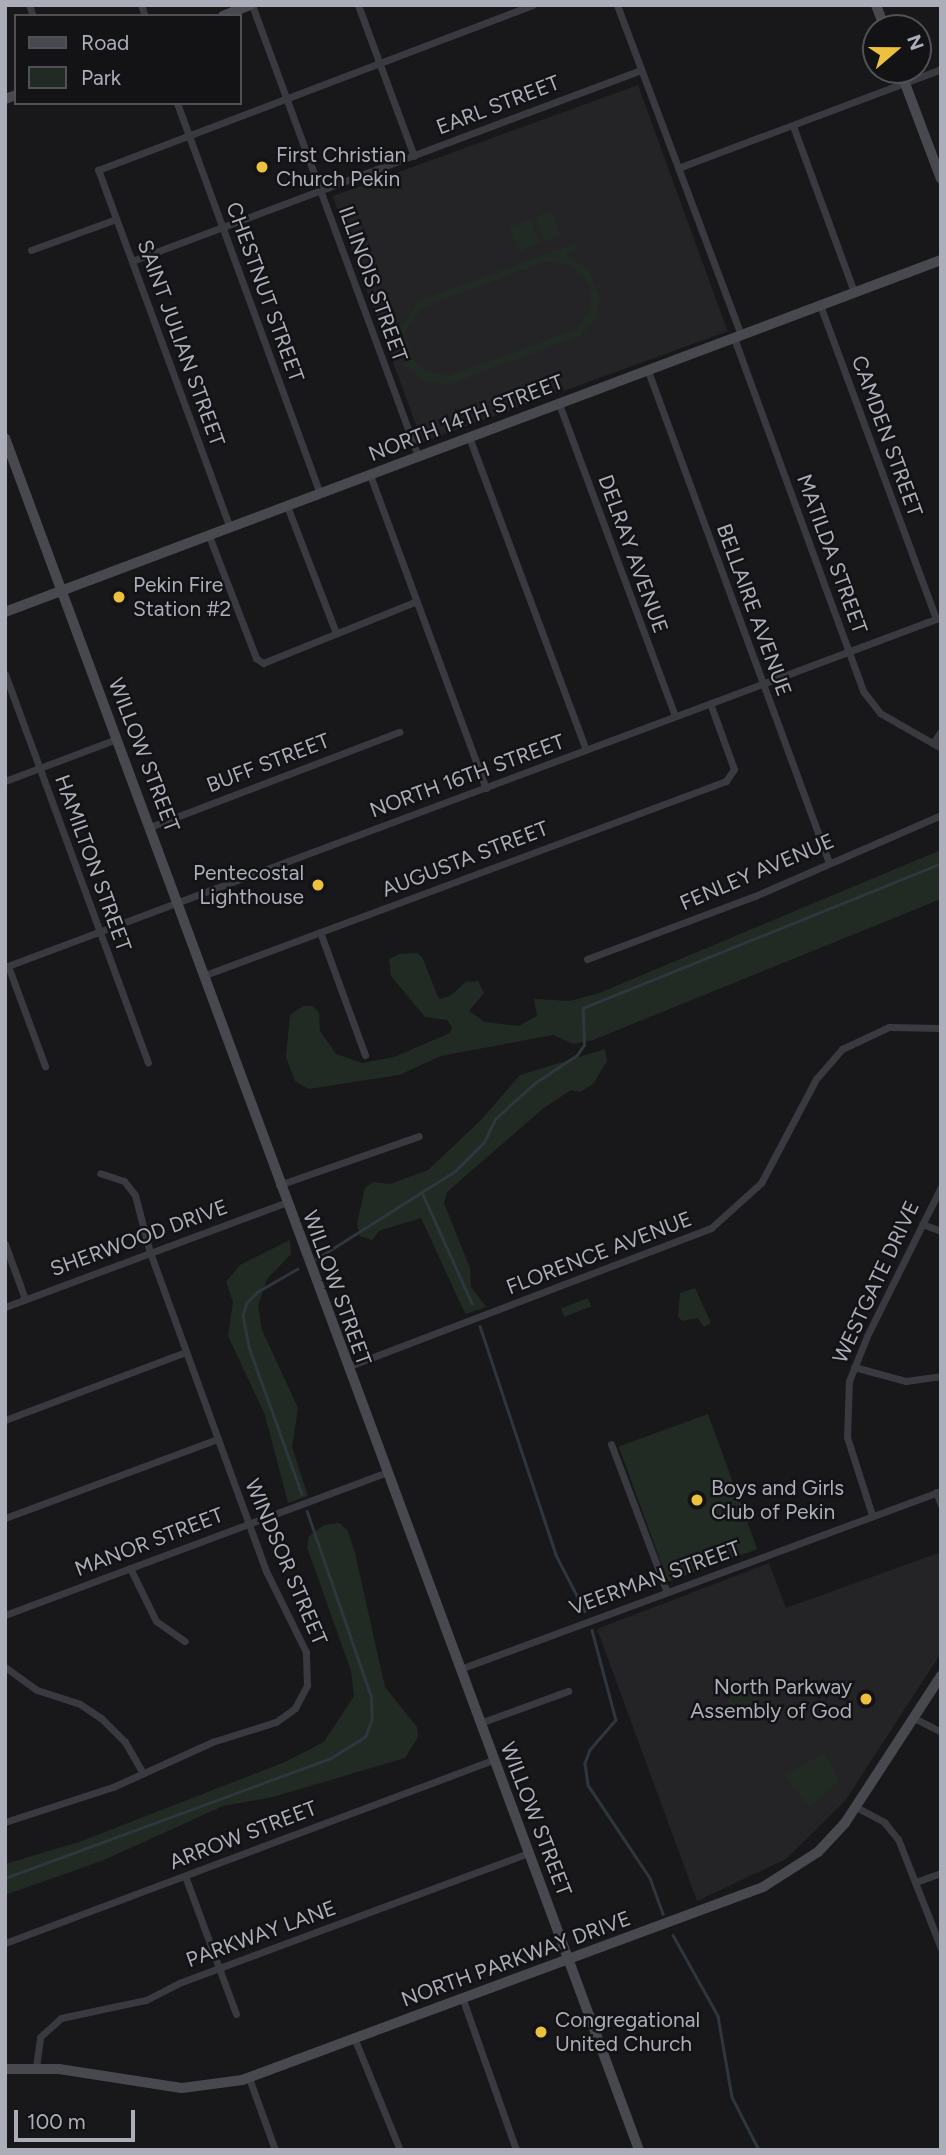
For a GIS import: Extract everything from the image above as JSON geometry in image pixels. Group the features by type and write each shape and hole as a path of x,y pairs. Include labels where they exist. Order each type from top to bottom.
{"main road":[{"path":"228,14 251,5"},
{"path":"905,84 941,179"},
{"name":"NORTH 14TH STREET","path":"5,612 941,260"},
{"name":"WILLOW STREET","path":"6,445 205,975 285,1203 385,1473 639,2150"},
{"name":"NORTH PARKWAY DRIVE","path":"5,2068 36,2067 182,2088 249,2078 779,1880 818,1852 856,1807 941,1676"}],"street":[{"name":"ILLINOIS STREET","path":"251,5 418,456"},
{"path":"358,5 414,156"},
{"path":"189,137 533,5"},
{"name":"MATILDA STREET","path":"617,5 678,168 849,652 875,709 941,748"},
{"name":"EARL STREET","path":"132,261 641,70"},
{"path":"678,168 902,84"},
{"name":"CHESTNUT STREET","path":"178,105 320,494"},
{"path":"793,125 855,292"},
{"name":"SAINT JULIAN STREET","path":"189,137 98,170 230,528"},
{"path":"31,250 116,219"},
{"name":"CAMDEN STREET","path":"820,305 938,618"},
{"name":"BELLAIRE AVENUE","path":"648,371 828,860"},
{"name":"DELRAY AVENUE","path":"559,404 675,716"},
{"path":"469,437 586,750"},
{"path":"370,475 486,788"},
{"path":"287,506 336,633"},
{"path":"209,536 256,658 263,663 415,602"},
{"name":"NORTH 16TH STREET","path":"6,966 938,618"},
{"name":"HAMILTON STREET","path":"5,674 148,1063"},
{"name":"AUGUSTA STREET","path":"205,975 726,780 734,773 710,704"},
{"path":"933,743 941,731"},
{"name":"BUFF STREET","path":"150,827 399,733"},
{"path":"5,780 117,739"},
{"name":"FENLEY AVENUE","path":"587,959 755,896 828,860 941,815"},
{"path":"320,932 365,1055"},
{"path":"6,966 45,1066"},
{"name":"FLORENCE AVENUE","path":"346,1367 711,1228 761,1183 816,1079 842,1049 896,1025 941,1028"},
{"path":"279,1185 419,1136"},
{"name":"WINDSOR STREET","path":"5,1822 143,1773 212,1742 276,1722 295,1708 305,1691 306,1652 274,1589 217,1439 150,1253 133,1191 124,1181 100,1172"},
{"name":"WESTGATE DRIVE","path":"872,1515 847,1437 846,1400 854,1367 941,1187"},
{"name":"SHERWOOD DRIVE","path":"5,1307 285,1203"},
{"path":"922,1224 941,1231"},
{"path":"5,1244 25,1299"},
{"path":"5,1420 186,1352"},
{"path":"854,1367 906,1381 941,1376"},
{"path":"5,1518 217,1439"},
{"path":"611,1444 667,1592"},
{"name":"MANOR STREET","path":"5,1615 385,1473"},
{"path":"938,1492 941,1505"},
{"name":"VEERMAN STREET","path":"460,1669 938,1492"},
{"path":"130,1568 156,1620 185,1641"},
{"path":"5,1667 23,1682 101,1717 125,1742 143,1773"},
{"path":"480,1723 568,1690"},
{"path":"914,1718 941,1732"},
{"name":"ARROW STREET","path":"5,1943 493,1760"},
{"path":"856,1807 893,1833 916,1882 941,1948"},
{"name":"PARKWAY LANE","path":"36,2067 40,2037 61,2018 140,2002 219,1968 528,1853"},
{"path":"916,1882 941,1874"},
{"path":"185,1876 236,2014"},
{"path":"463,2000 516,2150"},
{"path":"355,2040 400,2150"},
{"path":"249,2078 275,2150"}],"shaded area":[{"path":"638,85 728,331 422,442 333,196"},
{"path":"941,1552 941,1653 845,1801 786,1859 697,1901 597,1629 769,1563 786,1608"}],"green space":[{"path":"551,211 560,235 544,241 535,217"},
{"path":"530,219 539,243 519,251 509,227"},
{"path":"576,243 578,249 565,254 588,269 600,297 596,319 580,336 450,384 423,381 405,365 397,334 418,301","holes":["546,261 571,265 590,286 591,308 577,329 448,376 425,370 413,360 405,332 422,308"]},
{"path":"941,850 941,899 593,1040 574,1044 553,1035 441,1056 399,1075 309,1089 295,1081 286,1057 290,1015 303,1006 313,1006 319,1013 320,1031 336,1054 362,1063 394,1057 450,1033 452,1027 447,1020 425,1017 391,976 389,959 399,954 417,953 422,957 439,999 450,996 466,982 478,981 484,993 469,1011 485,1022 519,1026 537,1016 534,999 570,1001 599,993"},
{"path":"605,1049 607,1061 593,1084 580,1092 571,1090 545,1107 447,1192 444,1203 470,1268 471,1287 486,1307 466,1314 421,1218 379,1231 372,1240 360,1236 357,1224 365,1188 373,1182 390,1184 428,1170 481,1120 520,1075"},
{"path":"290,1240 291,1254 267,1279 258,1306 262,1330 298,1408 292,1447 308,1496 288,1503 265,1415 228,1336 233,1302 226,1282 240,1265"},
{"path":"695,1288 711,1323 704,1327 698,1318 682,1321 678,1316 680,1293"},
{"path":"588,1298 591,1306 564,1317 561,1308"},
{"path":"708,1414 757,1549 668,1582 619,1446"},
{"path":"339,1523 348,1531 355,1553 385,1687 417,1727 418,1737 405,1758 273,1797 223,1806 104,1860 5,1895 5,1864 79,1842 285,1762 324,1742 354,1696 351,1671 307,1547 309,1536 324,1525"},
{"path":"740,1691 757,1694 758,1699 749,1709 729,1706 727,1697"},
{"path":"825,1753 839,1780 810,1808 784,1775"}],"waterway":[{"path":"316,1259 455,1171 484,1142 495,1119 535,1083 577,1055 584,1045 583,1008 941,863"},
{"path":"422,1192 472,1303"},
{"path":"298,1269 258,1292 247,1303 243,1315 249,1347 302,1494"},
{"path":"480,1326 556,1555 585,1611"},
{"path":"5,1878 331,1758 365,1737 372,1719 371,1697 307,1512"},
{"path":"592,1630 616,1720 590,1750 585,1763 588,1785 650,1878 663,1914"},
{"path":"673,1935 718,2016 732,2097 759,2150"}],"place":[{"name":"First Christian Church Pekin","path":"262,167"},
{"name":"Pekin Fire Station #2","path":"119,597"},
{"name":"Pentecostal Lighthouse","path":"318,885"},
{"name":"Boys and Girls Club of Pekin","path":"697,1500"},
{"name":"North Parkway Assembly of God","path":"866,1699"},
{"name":"Congregational United Church","path":"541,2032"}]}
